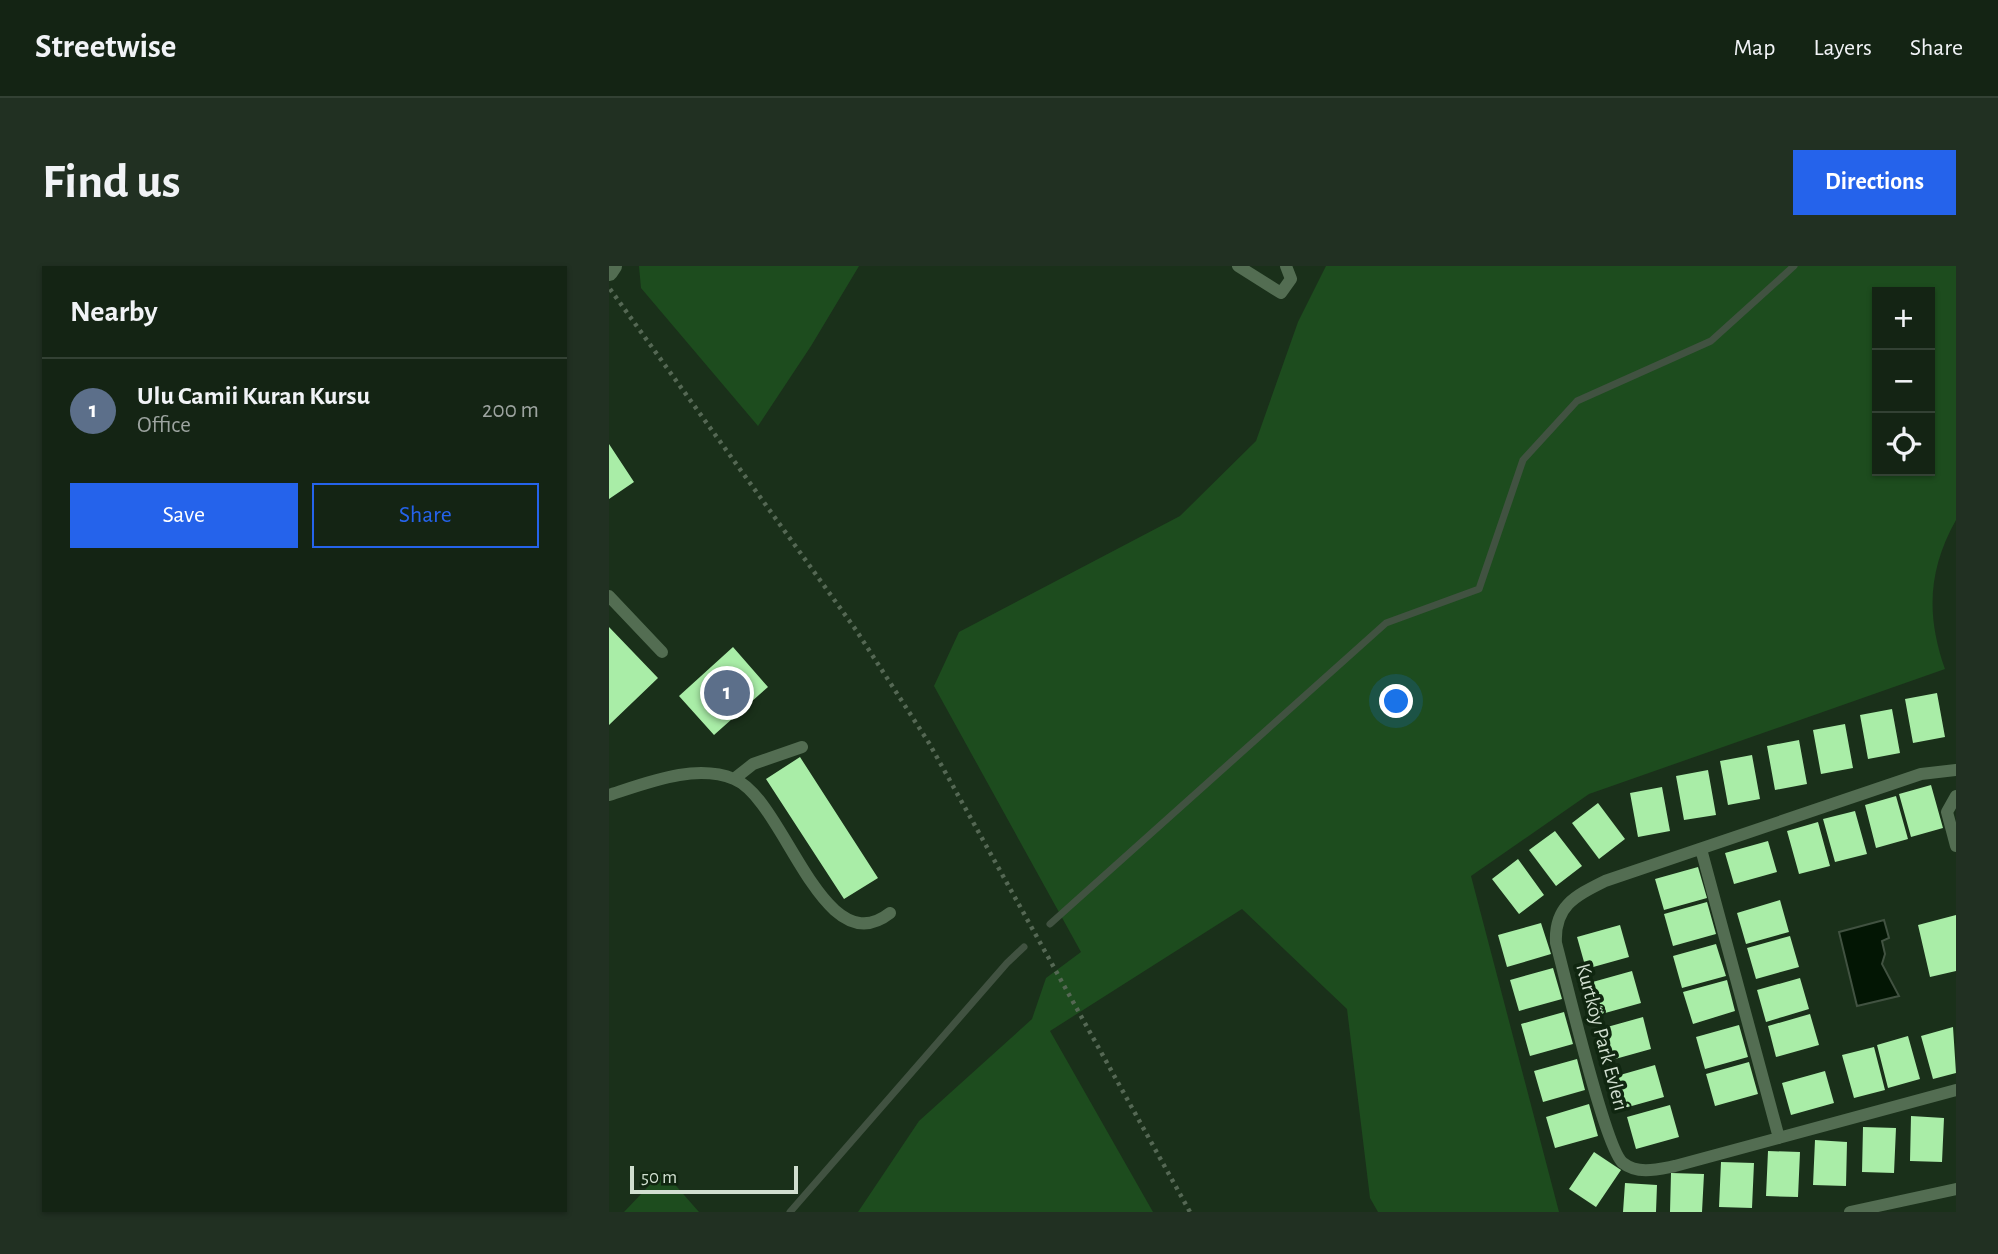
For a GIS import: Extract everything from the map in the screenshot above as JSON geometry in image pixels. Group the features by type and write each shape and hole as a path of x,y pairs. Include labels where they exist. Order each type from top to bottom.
{"street":[{"path":"609,272 613,266"}],"lane":[{"path":"1240,267 1258,266"},
{"path":"1240,267 1281,293 1291,279 1286,266"},
{"path":"609,596 662,652"},
{"path":"734,779 754,764 801,747"},
{"name":"Kurtköy Park Evleri","path":"1956,770 1921,774 1605,881 1586,891 1559,914 1555,925 1556,943 1604,1121 1617,1156 1624,1164 1643,1170 1675,1166 1956,1090"},
{"path":"609,794 697,773 734,779 756,796 837,915 862,924 872,923 890,913"},
{"path":"1956,796 1947,812 1956,846"},
{"path":"1701,849 1779,1138"},
{"path":"1850,1212 1956,1189"}],"path":[{"path":"609,288 856,629 929,743 1190,1212"}],"green space":[{"path":"639,266 859,266 811,346 758,426 641,288"},
{"path":"1326,266 1956,266 1956,520 1940,557 1933,593 1935,630 1945,669 1589,794 1471,876 1559,1212 1378,1212 1370,1198 1347,1009 1242,909 1050,1031 1153,1212 858,1212 919,1121 1032,1019 1046,978 1081,952 934,686 959,632 1180,516 1256,441 1298,322"},
{"path":"663,1171 699,1212 624,1212"}],"shaded area":[{"path":"1884,920 1889,938 1882,941 1885,954 1882,964 1899,996 1857,1006 1839,932"}],"building":[{"path":"609,444 634,482 609,499"},
{"path":"609,627 658,678 609,725"},
{"path":"733,647 768,687 714,735 679,696"},
{"path":"1937,693 1945,737 1913,743 1905,699"},
{"path":"1892,709 1900,753 1868,759 1860,715"},
{"path":"1845,724 1853,768 1821,774 1813,730"},
{"path":"1799,740 1807,784 1775,790 1767,746"},
{"path":"1752,755 1760,799 1728,805 1720,761"},
{"path":"800,757 878,878 844,899 766,779"},
{"path":"1708,770 1716,815 1684,820 1676,776"},
{"path":"1931,785 1943,828 1911,837 1899,794"},
{"path":"1662,787 1670,831 1638,837 1630,793"},
{"path":"1896,796 1908,839 1876,848 1865,805"},
{"path":"1598,803 1625,839 1599,859 1572,823"},
{"path":"1855,811 1867,854 1835,862 1823,819"},
{"path":"1818,822 1830,866 1799,874 1787,831"},
{"path":"1555,831 1582,866 1556,886 1529,850"},
{"path":"1768,841 1777,872 1734,884 1725,853"},
{"path":"1518,859 1544,895 1519,914 1492,879"},
{"path":"1698,867 1707,898 1664,910 1655,879"},
{"path":"1780,900 1789,932 1746,944 1737,913"},
{"path":"1707,902 1716,934 1673,946 1664,914"},
{"path":"1956,915 1956,971 1930,977 1918,925"},
{"path":"1541,923 1551,954 1507,967 1498,935"},
{"path":"1620,925 1629,957 1586,969 1577,937"},
{"path":"1790,936 1799,967 1756,979 1747,948"},
{"path":"1716,944 1726,976 1682,988 1673,956"},
{"path":"1553,968 1562,999 1519,1011 1510,980"},
{"path":"1632,971 1641,1003 1598,1015 1589,983"},
{"path":"1800,978 1809,1009 1766,1022 1757,990"},
{"path":"1727,980 1735,1011 1693,1024 1683,992"},
{"path":"1564,1012 1573,1044 1530,1056 1521,1024"},
{"path":"1810,1014 1819,1045 1776,1057 1768,1026"},
{"path":"1643,1017 1651,1049 1608,1061 1600,1029"},
{"path":"1739,1025 1748,1057 1705,1069 1696,1037"},
{"path":"1953,1027 1956,1073 1933,1079 1921,1036"},
{"path":"1908,1036 1920,1079 1888,1088 1877,1045"},
{"path":"1874,1047 1885,1090 1854,1098 1842,1055"},
{"path":"1577,1059 1585,1090 1543,1102 1534,1071"},
{"path":"1749,1062 1758,1094 1715,1106 1706,1074"},
{"path":"1655,1065 1664,1097 1621,1109 1613,1077"},
{"path":"1825,1071 1834,1103 1791,1115 1782,1083"},
{"path":"1589,1104 1598,1136 1555,1148 1546,1117"},
{"path":"1670,1105 1679,1137 1636,1149 1627,1117"},
{"path":"1911,1116 1944,1118 1942,1162 1910,1161"},
{"path":"1863,1127 1896,1128 1894,1173 1862,1172"},
{"path":"1815,1140 1847,1142 1846,1186 1813,1185"},
{"path":"1768,1151 1800,1152 1798,1197 1766,1196"},
{"path":"1594,1152 1621,1170 1596,1207 1569,1189"},
{"path":"1721,1162 1754,1163 1752,1208 1719,1207"},
{"path":"1671,1173 1704,1174 1702,1212 1670,1212"},
{"path":"1625,1183 1657,1185 1656,1212 1623,1212"}],"waterway":[{"path":"1050,924 1386,623 1479,589 1523,460 1577,401 1711,341 1794,266"},
{"path":"790,1212 1007,963 1024,947"}],"place":[{"name":"Ulu Camii Kuran Kursu","path":"727,693"}]}
